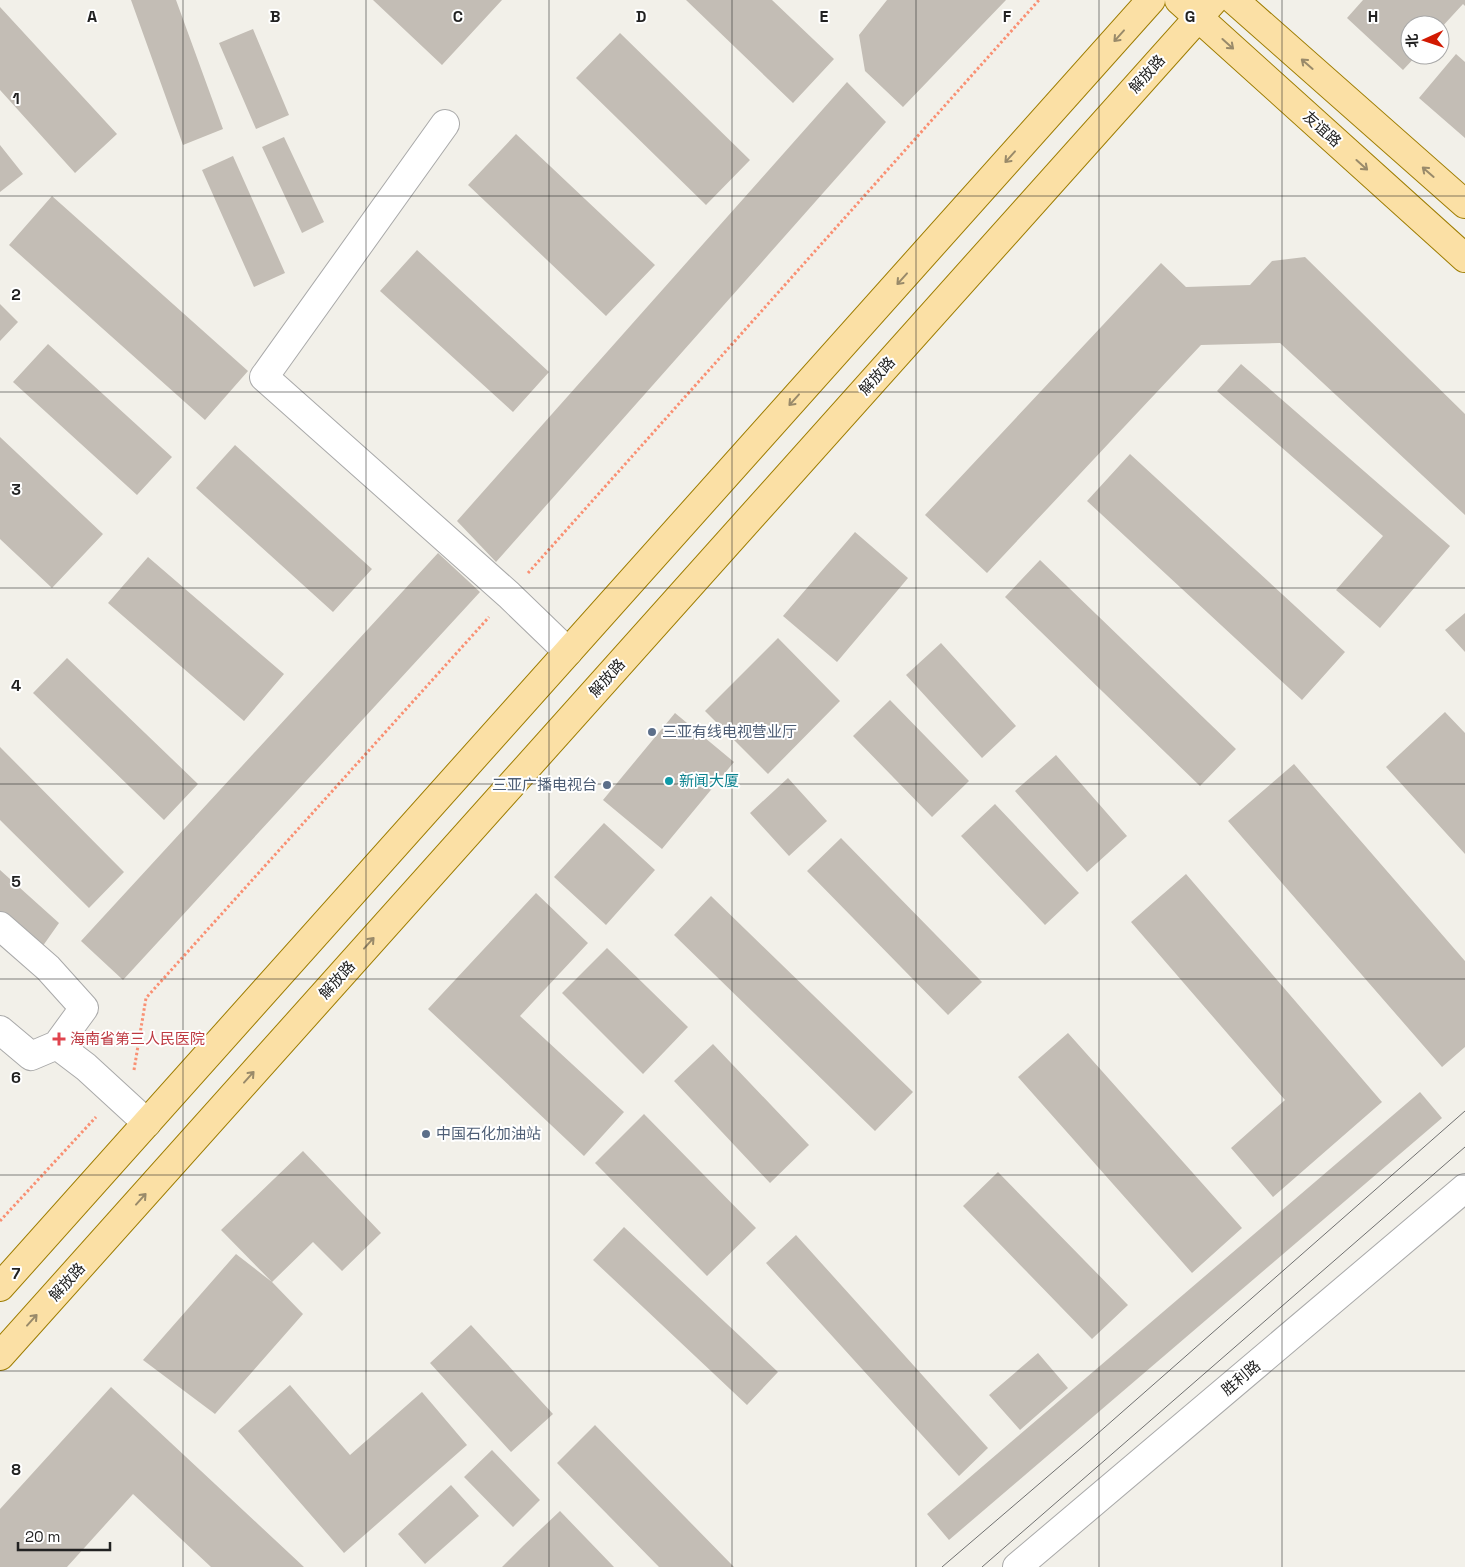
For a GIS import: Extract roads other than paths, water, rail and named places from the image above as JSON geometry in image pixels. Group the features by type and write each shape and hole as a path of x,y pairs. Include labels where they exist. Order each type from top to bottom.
{"main road":[{"path":"0,1287 1151,0"},
{"path":"1234,0 1465,204"},
{"name":"友谊路","path":"1197,6 1465,258"},
{"name":"解放路","path":"0,1356 1197,6"}],"street":[{"path":"445,124 264,377 509,594 568,652"},
{"path":"0,926 48,968 84,1008 57,1045 31,1056 0,1030"},
{"path":"57,1045 86,1067 147,1123"},
{"name":"胜利路","path":"1017,1567 1465,1188"}],"tram line":[{"path":"942,1567 1088,1442 1465,1111"},
{"path":"982,1567 1465,1147"}],"place":[{"name":"三亚有线电视营业厅","path":"652,732"},
{"name":"新闻大厦","path":"669,781"},
{"name":"三亚广播电视台","path":"607,785"},
{"name":"海南省第三人民医院","path":"59,1039"},
{"name":"中国石化加油站","path":"426,1134"}]}
